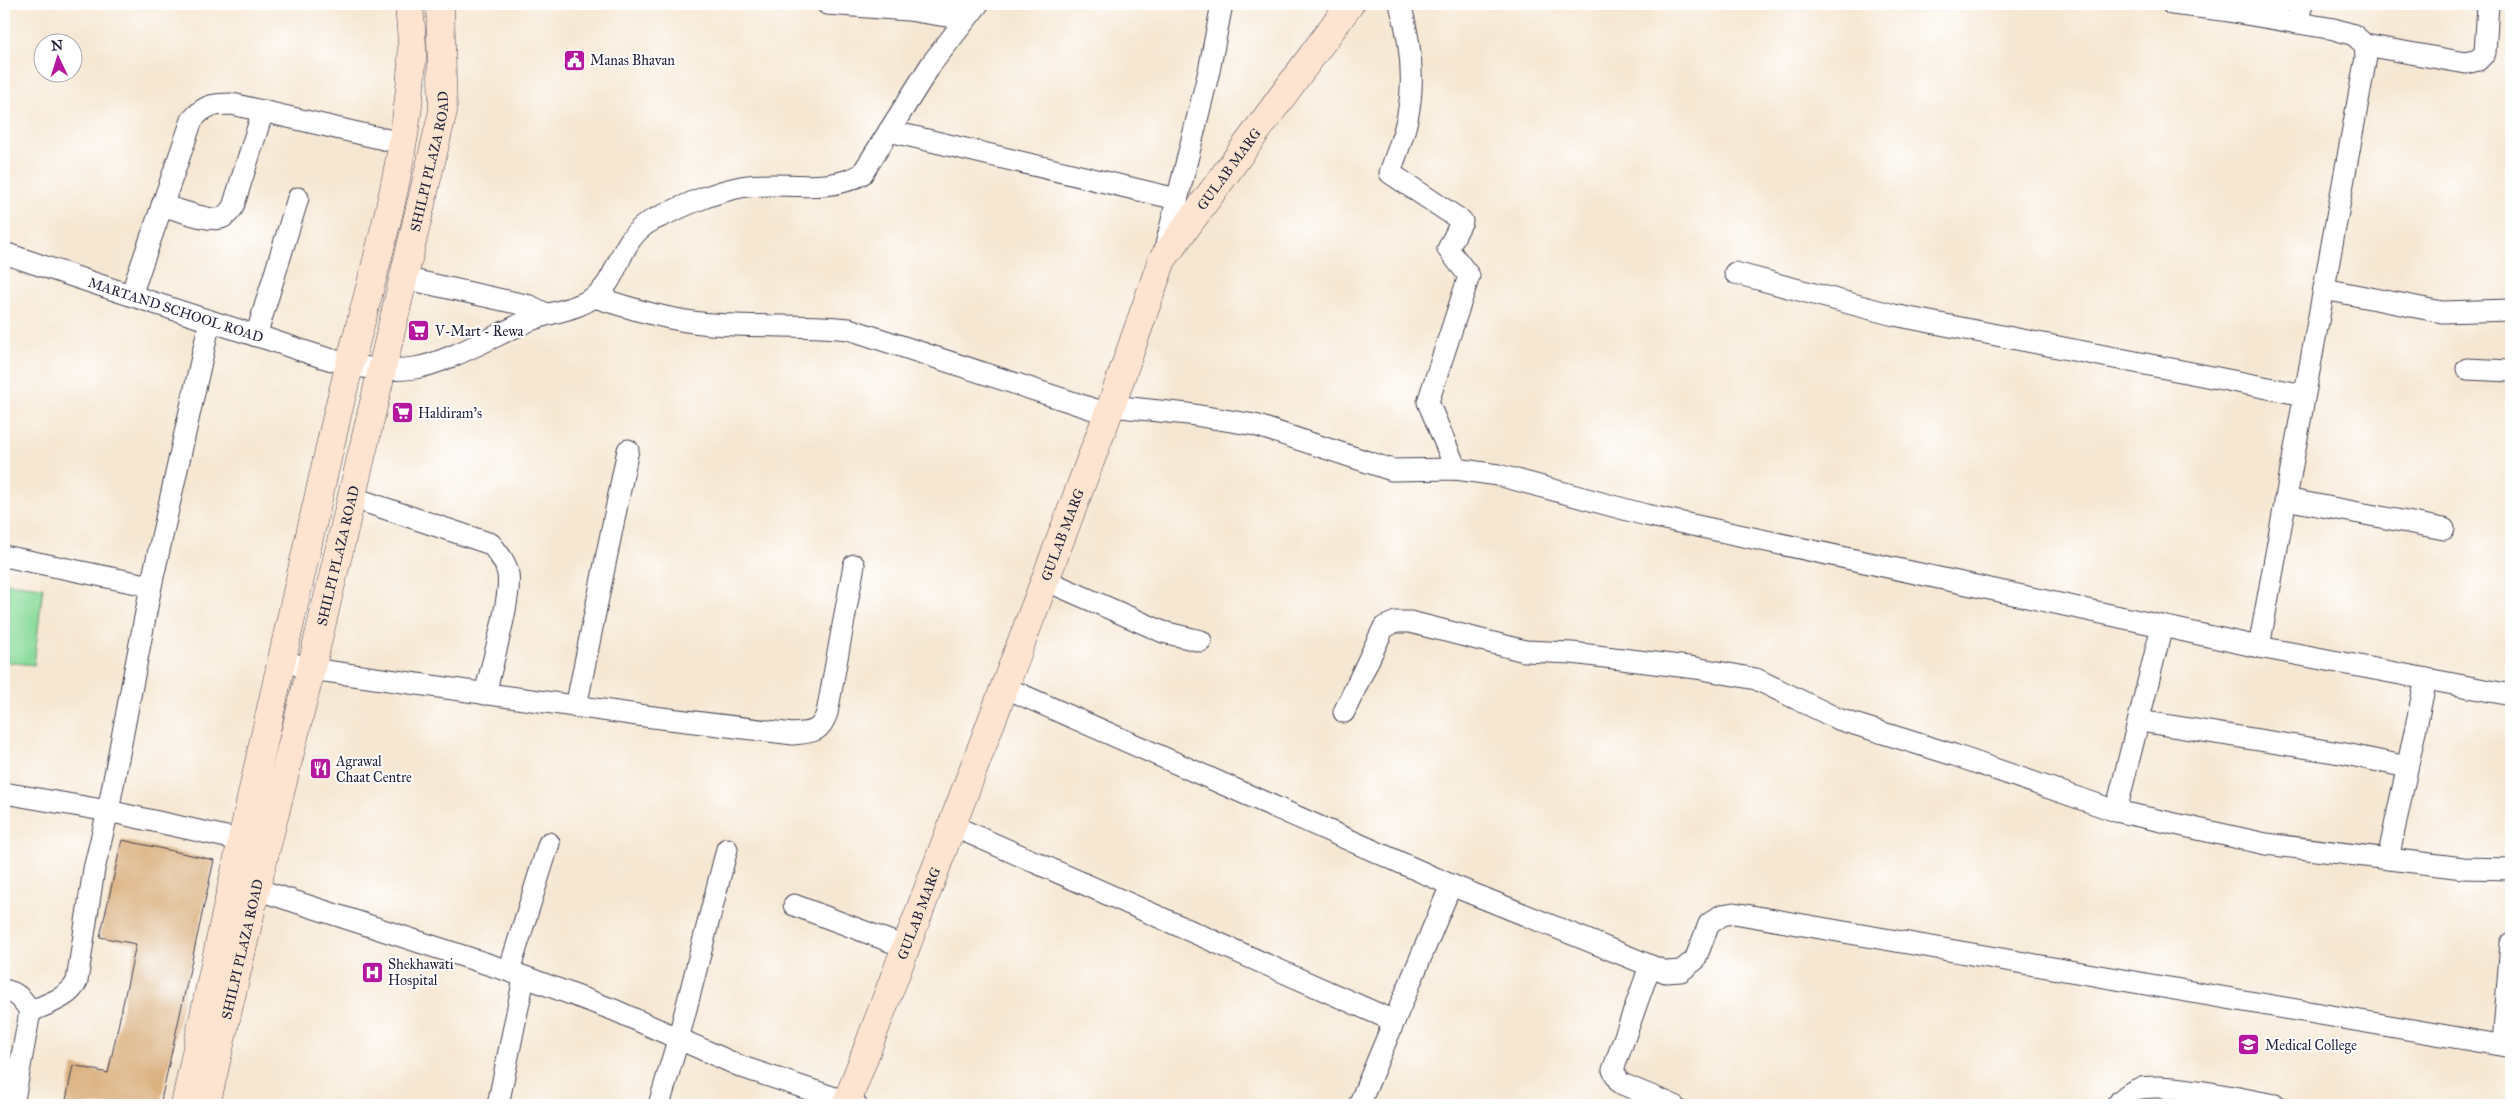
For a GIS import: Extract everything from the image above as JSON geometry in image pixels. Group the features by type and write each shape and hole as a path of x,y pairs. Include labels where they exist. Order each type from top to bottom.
{"street":[{"name":"SHILPI PLAZA ROAD","path":"185,1105 240,840 281,660 349,364 389,214 412,59 409,4"},
{"name":"SHILPI PLAZA ROAD","path":"206,1105 443,111 440,4"},
{"path":"826,4 971,12"},
{"path":"1162,260 1209,71 1222,4"},
{"name":"GULAB MARG","path":"850,1104 905,948 1109,410 1162,260 1350,4"},
{"path":"1400,4 1406,26 1412,80 1408,116 1390,173 1462,221 1448,249 1469,276 1428,402 1456,469"},
{"path":"2172,4 2222,10 2299,13 2354,35 2365,45 2466,63 2478,60 2485,53 2488,4"},
{"path":"971,12 932,63 862,174 849,182 743,187 709,196 650,222 634,234 624,248 608,282 595,297 664,317 710,324 817,326 849,329 1109,410 1188,414 1255,425 1392,470 1456,469 1498,475 1646,515 2259,647 2511,695"},
{"path":"2259,647 2366,57 2365,45"},
{"path":"131,295 192,120 202,108 218,104 232,104 401,143"},
{"path":"162,205 210,218 220,219 227,215 233,207 263,111"},
{"path":"889,131 1177,199"},
{"path":"256,336 298,198"},
{"name":"MARTAND SCHOOL ROAD","path":"4,253 256,336 349,364 381,370 417,368 546,314 595,297"},
{"path":"1735,273 1894,315 2304,394"},
{"path":"403,278 530,306 546,314"},
{"path":"2324,289 2442,312 2511,310"},
{"path":"30,1012 65,995 74,989 77,981 94,869 108,811 151,586 210,321"},
{"path":"2467,369 2511,370"},
{"path":"576,707 628,450"},
{"path":"352,497 491,544 504,560 508,574 506,599 485,694"},
{"path":"2286,499 2444,530"},
{"path":"4,556 151,586"},
{"path":"281,660 311,669 576,707 792,734 814,731 823,724 827,713 854,565"},
{"path":"1045,580 1163,632 1201,641"},
{"path":"1344,712 1384,628 1396,622 1410,622 1525,651 1572,653 1696,668 1756,679 1838,719 2116,811 2266,844 2463,868 2511,869"},
{"path":"2116,811 2140,721 2162,626"},
{"path":"2388,859 2426,679"},
{"path":"1004,687 1451,885 1666,972 1681,971 1695,960 1709,924 1722,916 1734,913 2507,1045 2511,944"},
{"path":"2140,721 2346,754 2407,767"},
{"path":"4,793 108,811 240,840"},
{"path":"951,825 1394,1021"},
{"path":"498,1105 516,974 549,844"},
{"path":"659,1105 678,1040 727,849"},
{"path":"1359,1105 1451,885"},
{"path":"256,889 516,974 614,1010 742,1067 850,1104"},
{"path":"794,905 905,948"},
{"path":"1650,966 1613,1070 1620,1084 1673,1105"},
{"path":"4,990 14,992 25,1001 30,1012 13,1105"},
{"path":"2117,1105 2137,1089 2159,1086 2276,1105"}],"green space":[{"path":"4,583 43,587 34,665 4,662"}],"building":[{"path":"122,840 214,860 160,1105 65,1105 73,1065 108,1073 136,944 100,937"}],"place":[{"name":"Manas Bhavan","path":"574,60"},
{"name":"V-Mart - Rewa","path":"419,331"},
{"name":"Haldiram's","path":"402,413"},
{"name":"Agrawal Chaat Centre","path":"320,769"},
{"name":"Shekhawati Hospital","path":"372,972"},
{"name":"Medical College","path":"2249,1045"}]}
